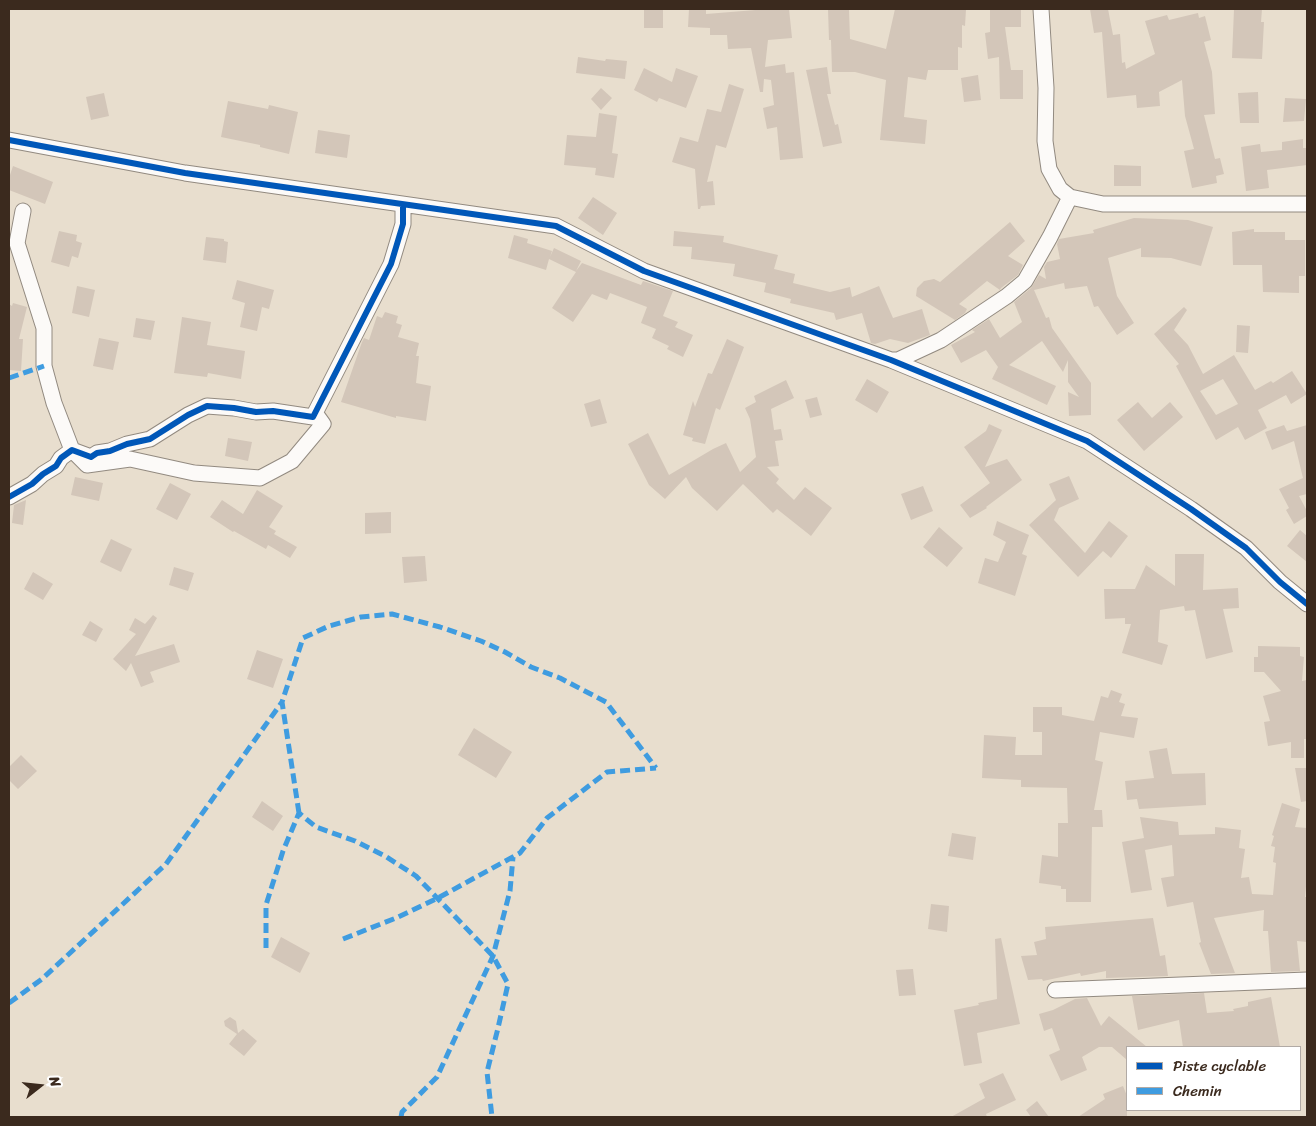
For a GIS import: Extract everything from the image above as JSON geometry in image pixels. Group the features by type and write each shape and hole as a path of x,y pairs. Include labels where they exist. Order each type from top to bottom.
{"street":[{"path":"1041,9 1046,88 1045,141 1049,168 1060,188 1070,197 1102,204 1307,204"},
{"path":"9,140 185,173 556,226 644,271 891,360 1088,441 1246,548 1280,582 1307,604"},
{"path":"891,360 898,360 941,340 1007,296 1025,281 1050,238 1070,197"},
{"path":"313,417 392,264 404,224 403,205"},
{"path":"23,211 17,244 44,328 44,366 46,375 72,450 87,465 130,459 194,473 260,478 292,461 323,424 318,417 273,411 256,412 206,406 150,439 97,453 91,457 72,450"},
{"path":"9,497 32,484 56,466 61,458 72,450"},
{"path":"1056,990 1307,980"}],"building":[{"path":"644,9 663,9 663,28 644,28"},
{"path":"689,9 706,9 706,14 789,9 792,38 768,40 765,67 785,64 786,73 794,72 803,158 780,160 777,127 767,129 763,108 774,105 771,80 764,79 763,92 760,92 751,48 728,49 727,35 710,35 710,28 688,27"},
{"path":"828,9 849,9 850,39 886,49 895,9 966,9 965,26 962,25 962,48 958,47 958,70 928,70 926,80 908,77 904,117 927,120 925,144 880,140 886,80 855,72 832,72"},
{"path":"990,9 1021,9 1021,27 1005,27 1011,70 1023,70 1023,99 1000,99 999,57 988,59 985,33 990,32"},
{"path":"1090,9 1108,9 1113,35 1120,34 1122,63 1125,62 1126,69 1155,54 1145,21 1167,15 1169,20 1198,13 1199,18 1205,16 1211,40 1204,42 1212,72 1215,114 1204,115 1215,159 1220,158 1224,174 1216,176 1217,183 1192,188 1184,151 1194,149 1185,116 1182,80 1159,92 1160,106 1137,108 1136,95 1107,98 1102,32 1094,33"},
{"path":"1234,9 1262,9 1261,22 1264,22 1262,59 1232,58"},
{"path":"578,57 605,61 606,59 627,61 625,79 576,73"},
{"path":"827,67 831,94 827,94 835,125 838,124 842,143 823,147 806,70"},
{"path":"644,68 672,82 676,68 698,76 686,108 659,98 657,102 634,90"},
{"path":"978,75 981,100 964,102 961,78"},
{"path":"729,84 744,89 726,148 716,145 707,182 713,181 715,205 701,206 698,209 695,169 672,162 680,137 698,142 707,109 721,112"},
{"path":"601,88 612,98 601,110 591,99"},
{"path":"1258,92 1259,123 1240,123 1238,93"},
{"path":"104,93 109,116 91,120 86,97"},
{"path":"1285,98 1306,99 1304,121 1283,122"},
{"path":"228,101 268,109 269,105 298,112 289,154 260,147 260,145 221,137"},
{"path":"599,113 617,116 612,153 618,154 614,178 595,175 596,168 564,165 567,135 596,137"},
{"path":"318,130 350,135 347,158 315,153"},
{"path":"1303,139 1303,148 1307,148 1307,165 1267,170 1269,188 1246,191 1241,147 1260,144 1261,152 1282,150 1282,142"},
{"path":"1114,165 1141,166 1141,186 1114,186"},
{"path":"13,166 53,182 45,204 9,190 9,178"},
{"path":"593,197 617,213 603,235 578,218"},
{"path":"1134,218 1188,220 1213,227 1201,266 1171,258 1141,257 1141,248 1108,258 1117,296 1134,323 1117,335 1098,306 1094,307 1087,286 1065,289 1064,283 1034,290 1046,318 1049,317 1052,328 1091,383 1091,415 1069,416 1068,392 1079,397 1068,382 1068,360 1063,372 1042,341 1009,365 1056,386 1047,405 992,379 998,367 986,350 961,363 951,345 975,332 972,330 989,319 1000,338 1022,322 1014,302 1031,288 1039,275 1046,279 1044,267 1047,262 1060,259 1057,244 1059,239 1094,233 1093,230"},
{"path":"1010,222 1025,241 1008,256 1023,265 1018,275 1000,290 987,281 959,304 967,309 965,313 955,320 916,296 917,288 924,281 934,279 940,282"},
{"path":"1254,229 1254,232 1285,232 1285,240 1305,240 1305,276 1299,276 1299,293 1263,292 1262,265 1233,265 1232,232"},
{"path":"59,231 77,235 76,241 82,243 78,258 72,256 69,267 51,262"},
{"path":"674,231 724,236 723,242 778,255 774,269 795,274 793,283 830,292 850,287 852,297 879,286 893,318 922,309 930,335 908,343 890,339 875,344 871,343 862,313 836,320 834,313 790,303 791,299 764,292 766,283 733,276 735,264 691,259 692,247 673,246"},
{"path":"514,235 528,239 527,243 552,251 550,257 554,248 581,261 576,271 582,263 641,285 643,281 673,291 663,316 678,322 675,327 693,335 683,357 667,349 669,346 652,338 656,329 641,323 647,307 610,293 607,300 592,294 573,322 552,308 576,272 549,259 546,270 508,258"},
{"path":"206,237 224,239 224,241 228,242 226,263 203,260"},
{"path":"237,280 274,290 269,309 262,307 257,331 240,327 245,303 232,299"},
{"path":"77,286 95,290 89,317 72,313"},
{"path":"13,303 27,307 19,339 23,339 21,371 9,370 9,304 12,306"},
{"path":"1184,307 1187,310 1174,330 1188,345 1203,374 1234,355 1255,390 1271,381 1273,383 1292,371 1307,394 1291,404 1286,395 1258,410 1267,428 1245,440 1238,427 1216,440 1176,366 1179,364 1154,334","holes":["1223,379 1238,404 1216,415 1200,391"]},
{"path":"385,312 398,316 396,323 402,325 398,337 419,343 416,356 419,356 416,383 431,386 426,421 396,416 396,418 341,402 362,342 364,338 369,340 377,316 382,318"},
{"path":"182,317 211,322 207,345 245,351 241,379 208,373 207,377 174,373"},
{"path":"136,318 155,321 151,340 133,337"},
{"path":"1237,325 1250,326 1248,353 1236,352"},
{"path":"99,338 119,342 113,370 93,366"},
{"path":"727,339 744,347 720,410 716,408 705,444 692,441 693,438 683,435 693,401 695,407 708,373 712,374"},
{"path":"867,379 889,392 877,413 855,400"},
{"path":"786,380 794,398 771,409 774,430 781,429 783,440 775,441 779,466 767,467 779,479 776,483 794,500 805,487 832,508 811,536 777,509 773,513 743,484 717,511 692,488 686,477 665,499 649,485 628,444 648,433 669,475 726,443 740,472 756,457 750,419 745,408 756,402 754,396"},
{"path":"817,397 822,415 810,418 805,400"},
{"path":"600,399 607,423 591,427 584,404"},
{"path":"1138,402 1152,418 1170,402 1183,417 1144,451 1117,420"},
{"path":"989,424 1002,430 985,467 1007,459 1022,480 987,508 970,518 960,505 990,483 964,447 986,431"},
{"path":"1284,425 1287,431 1307,425 1307,494 1299,496 1307,511 1307,516 1294,524 1286,510 1289,508 1279,489 1303,478 1294,441 1272,450 1265,432"},
{"path":"228,438 252,442 248,461 225,456"},
{"path":"1069,476 1079,499 1059,508 1054,520 1085,553 1109,521 1128,536 1111,558 1103,551 1078,577 1029,525 1056,500 1049,484"},
{"path":"75,477 103,483 99,501 71,495"},
{"path":"170,483 191,494 177,520 156,509"},
{"path":"923,486 933,511 911,520 901,494"},
{"path":"257,490 283,506 269,527 276,531 274,534 297,547 290,558 268,545 266,549 233,532 210,517 222,500 243,514"},
{"path":"26,500 23,525 12,523 14,505"},
{"path":"391,512 391,533 365,534 365,513"},
{"path":"997,521 1029,535 1022,554 1027,556 1015,596 978,583 985,558 998,562 1006,542 993,535"},
{"path":"939,527 963,548 947,567 923,547"},
{"path":"1300,530 1307,536 1307,562 1287,546"},
{"path":"111,539 132,549 121,572 100,562"},
{"path":"1175,554 1204,554 1203,590 1238,588 1239,608 1223,609 1233,652 1206,659 1195,610 1185,611 1184,606 1160,610 1158,642 1168,645 1162,665 1122,653 1131,624 1125,624 1125,618 1105,619 1104,589 1135,589 1146,565 1175,586"},
{"path":"425,556 427,581 404,583 402,557"},
{"path":"174,567 194,573 188,591 169,585"},
{"path":"33,572 53,584 43,600 24,589"},
{"path":"153,615 157,618 135,656 174,644 180,662 150,672 154,682 141,687 131,663 126,671 113,659 136,634 129,630 135,618 145,624"},
{"path":"90,621 103,629 96,642 82,635"},
{"path":"1258,646 1300,647 1300,656 1304,657 1302,681 1307,680 1307,739 1304,739 1304,758 1291,758 1291,742 1268,746 1264,722 1270,721 1263,696 1281,691 1264,672 1254,672 1254,657 1258,657"},
{"path":"257,650 283,659 273,688 247,679"},
{"path":"1111,690 1122,694 1119,702 1125,704 1121,716 1138,718 1134,738 1100,732 1095,760 1103,762 1094,810 1102,810 1103,827 1092,827 1091,902 1066,902 1066,889 1061,889 1061,886 1039,883 1042,855 1058,857 1058,823 1068,823 1067,788 1021,787 1021,780 982,778 984,735 1016,737 1015,755 1042,755 1042,732 1033,732 1033,707 1062,707 1062,715 1094,721 1101,696 1108,698"},
{"path":"474,728 512,752 496,778 458,755"},
{"path":"1167,748 1172,774 1205,773 1206,805 1139,809 1137,799 1127,800 1125,781 1154,778 1149,751"},
{"path":"21,755 37,771 18,789 9,780 9,767"},
{"path":"1295,768 1307,768 1307,801 1301,802"},
{"path":"262,801 283,816 273,831 252,817"},
{"path":"1282,803 1300,809 1295,827 1307,828 1305,897 1307,897 1307,942 1297,941 1300,971 1271,972 1268,931 1263,931 1264,910 1214,918 1235,973 1211,974 1199,943 1201,942 1193,902 1167,907 1161,878 1174,876 1172,845 1145,850 1152,890 1131,893 1122,842 1144,838 1140,817 1178,822 1179,835 1215,834 1215,827 1241,830 1239,848 1245,849 1241,878 1249,877 1252,894 1273,895 1276,863 1273,862 1275,847 1271,846 1274,836 1272,835"},
{"path":"952,833 976,837 973,860 948,856"},
{"path":"931,904 949,906 947,932 928,929"},
{"path":"1153,918 1160,956 1165,955 1168,976 1106,978 1106,971 1081,976 1080,973 1043,981 1042,979 1028,980 1021,956 1037,955 1034,942 1046,939 1045,927"},
{"path":"281,937 310,953 300,973 271,957"},
{"path":"1001,938 1020,1024 977,1033 982,1063 964,1066 954,1010 997,999 995,939"},
{"path":"913,969 916,995 899,996 896,970"},
{"path":"1204,993 1207,1013 1234,1011 1233,1009 1248,1006 1248,1002 1271,997 1280,1046 1183,1046 1179,1020 1138,1030 1132,996"},
{"path":"1087,998 1101,1026 1109,1016 1146,1046 1126,1046 1126,1059 1112,1047 1099,1047 1082,1057 1087,1070 1061,1081 1049,1055 1060,1050 1052,1028 1044,1031 1039,1014 1053,1010 1075,999"},
{"path":"230,1017 236,1021 238,1033 243,1029 257,1041 244,1056 229,1044 237,1034 225,1026 224,1021"},
{"path":"1003,1073 1016,1100 986,1114 987,1117 951,1117 985,1098 979,1084"},
{"path":"1123,1086 1126,1094 1127,1117 1078,1117 1105,1099 1103,1094"},
{"path":"1037,1101 1049,1117 1031,1117 1026,1110"}],"marked path":[{"path":"9,378 44,366"},
{"path":"299,813 282,702 303,638 329,626 361,617 392,614 440,627 481,641 531,667 560,678 606,702 656,768"},
{"path":"9,1003 42,979 166,864 282,702"},
{"path":"343,939 396,918 438,898 520,853 547,818 607,772 656,768"},
{"path":"266,948 266,905 283,851 299,813 316,827 355,841 385,856 416,876 493,956 508,984 487,1072 492,1117"},
{"path":"401,1117 402,1112 437,1077 493,956 510,891 513,857"}],"cycle path":[{"path":"9,140 185,173 556,226 644,271 891,360 1087,441 1191,509 1246,548 1280,582 1307,604"},
{"path":"9,497 32,484 56,466 61,458 72,450 91,457 97,453 150,439 188,415 207,406 256,412 273,411 313,417 391,264 403,224 403,205"}]}
